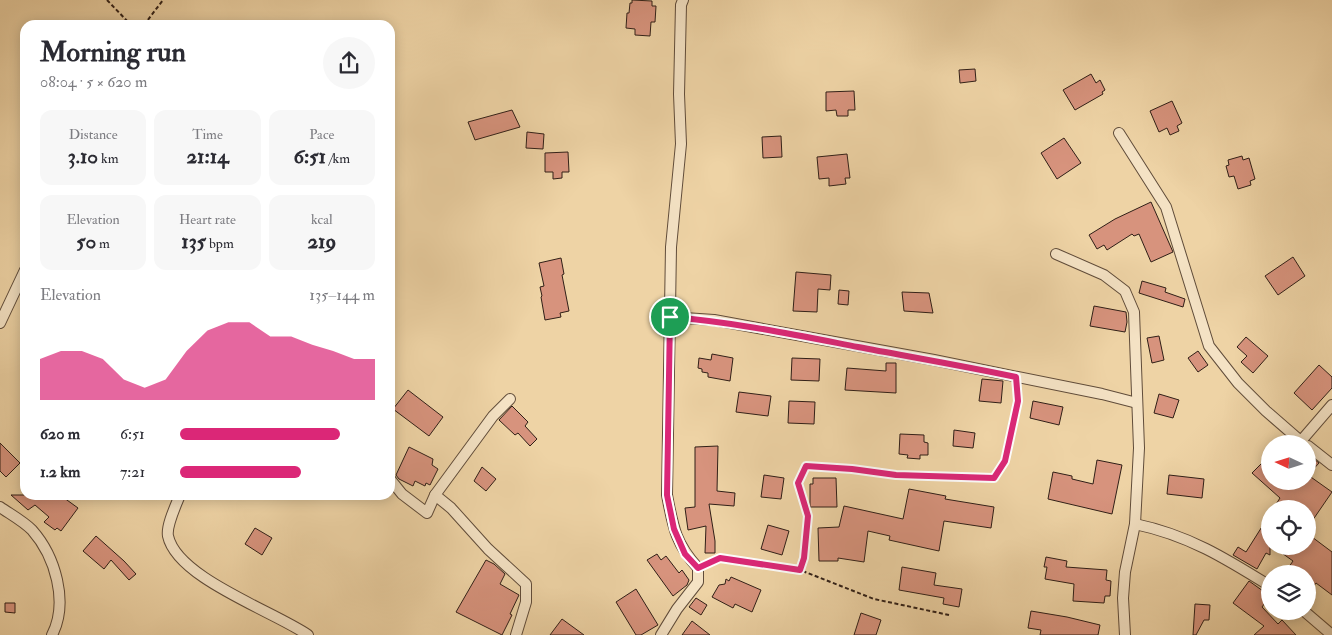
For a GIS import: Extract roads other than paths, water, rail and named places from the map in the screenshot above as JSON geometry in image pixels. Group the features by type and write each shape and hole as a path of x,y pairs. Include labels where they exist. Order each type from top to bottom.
{"street":[{"path":"661,635 677,609 698,582 698,568 685,554 674,529 667,495 671,247 681,144 679,94 681,5 683,0"},
{"path":"1119,133 1166,207 1209,346 1238,383 1294,435"},
{"path":"1056,254 1104,276 1125,290 1134,312 1138,448 1135,524 1124,581 1125,635"},
{"path":"0,323 20,281"},
{"path":"670,317 714,320 773,330 934,360 1102,394 1137,403"},
{"path":"395,485 402,494 427,513 435,495 493,416 510,399"},
{"path":"1310,435 1332,404"},
{"path":"1316,453 1332,465"},
{"path":"435,495 451,508 488,549 526,584 526,602 516,635"},
{"path":"178,500 173,511 168,535 179,557 212,583 293,625 308,635"},
{"path":"0,507 31,530 54,566 59,584 59,602 55,629 52,635"},
{"path":"1135,524 1155,528 1193,541 1261,580"},
{"path":"1314,620 1332,635"}]}
